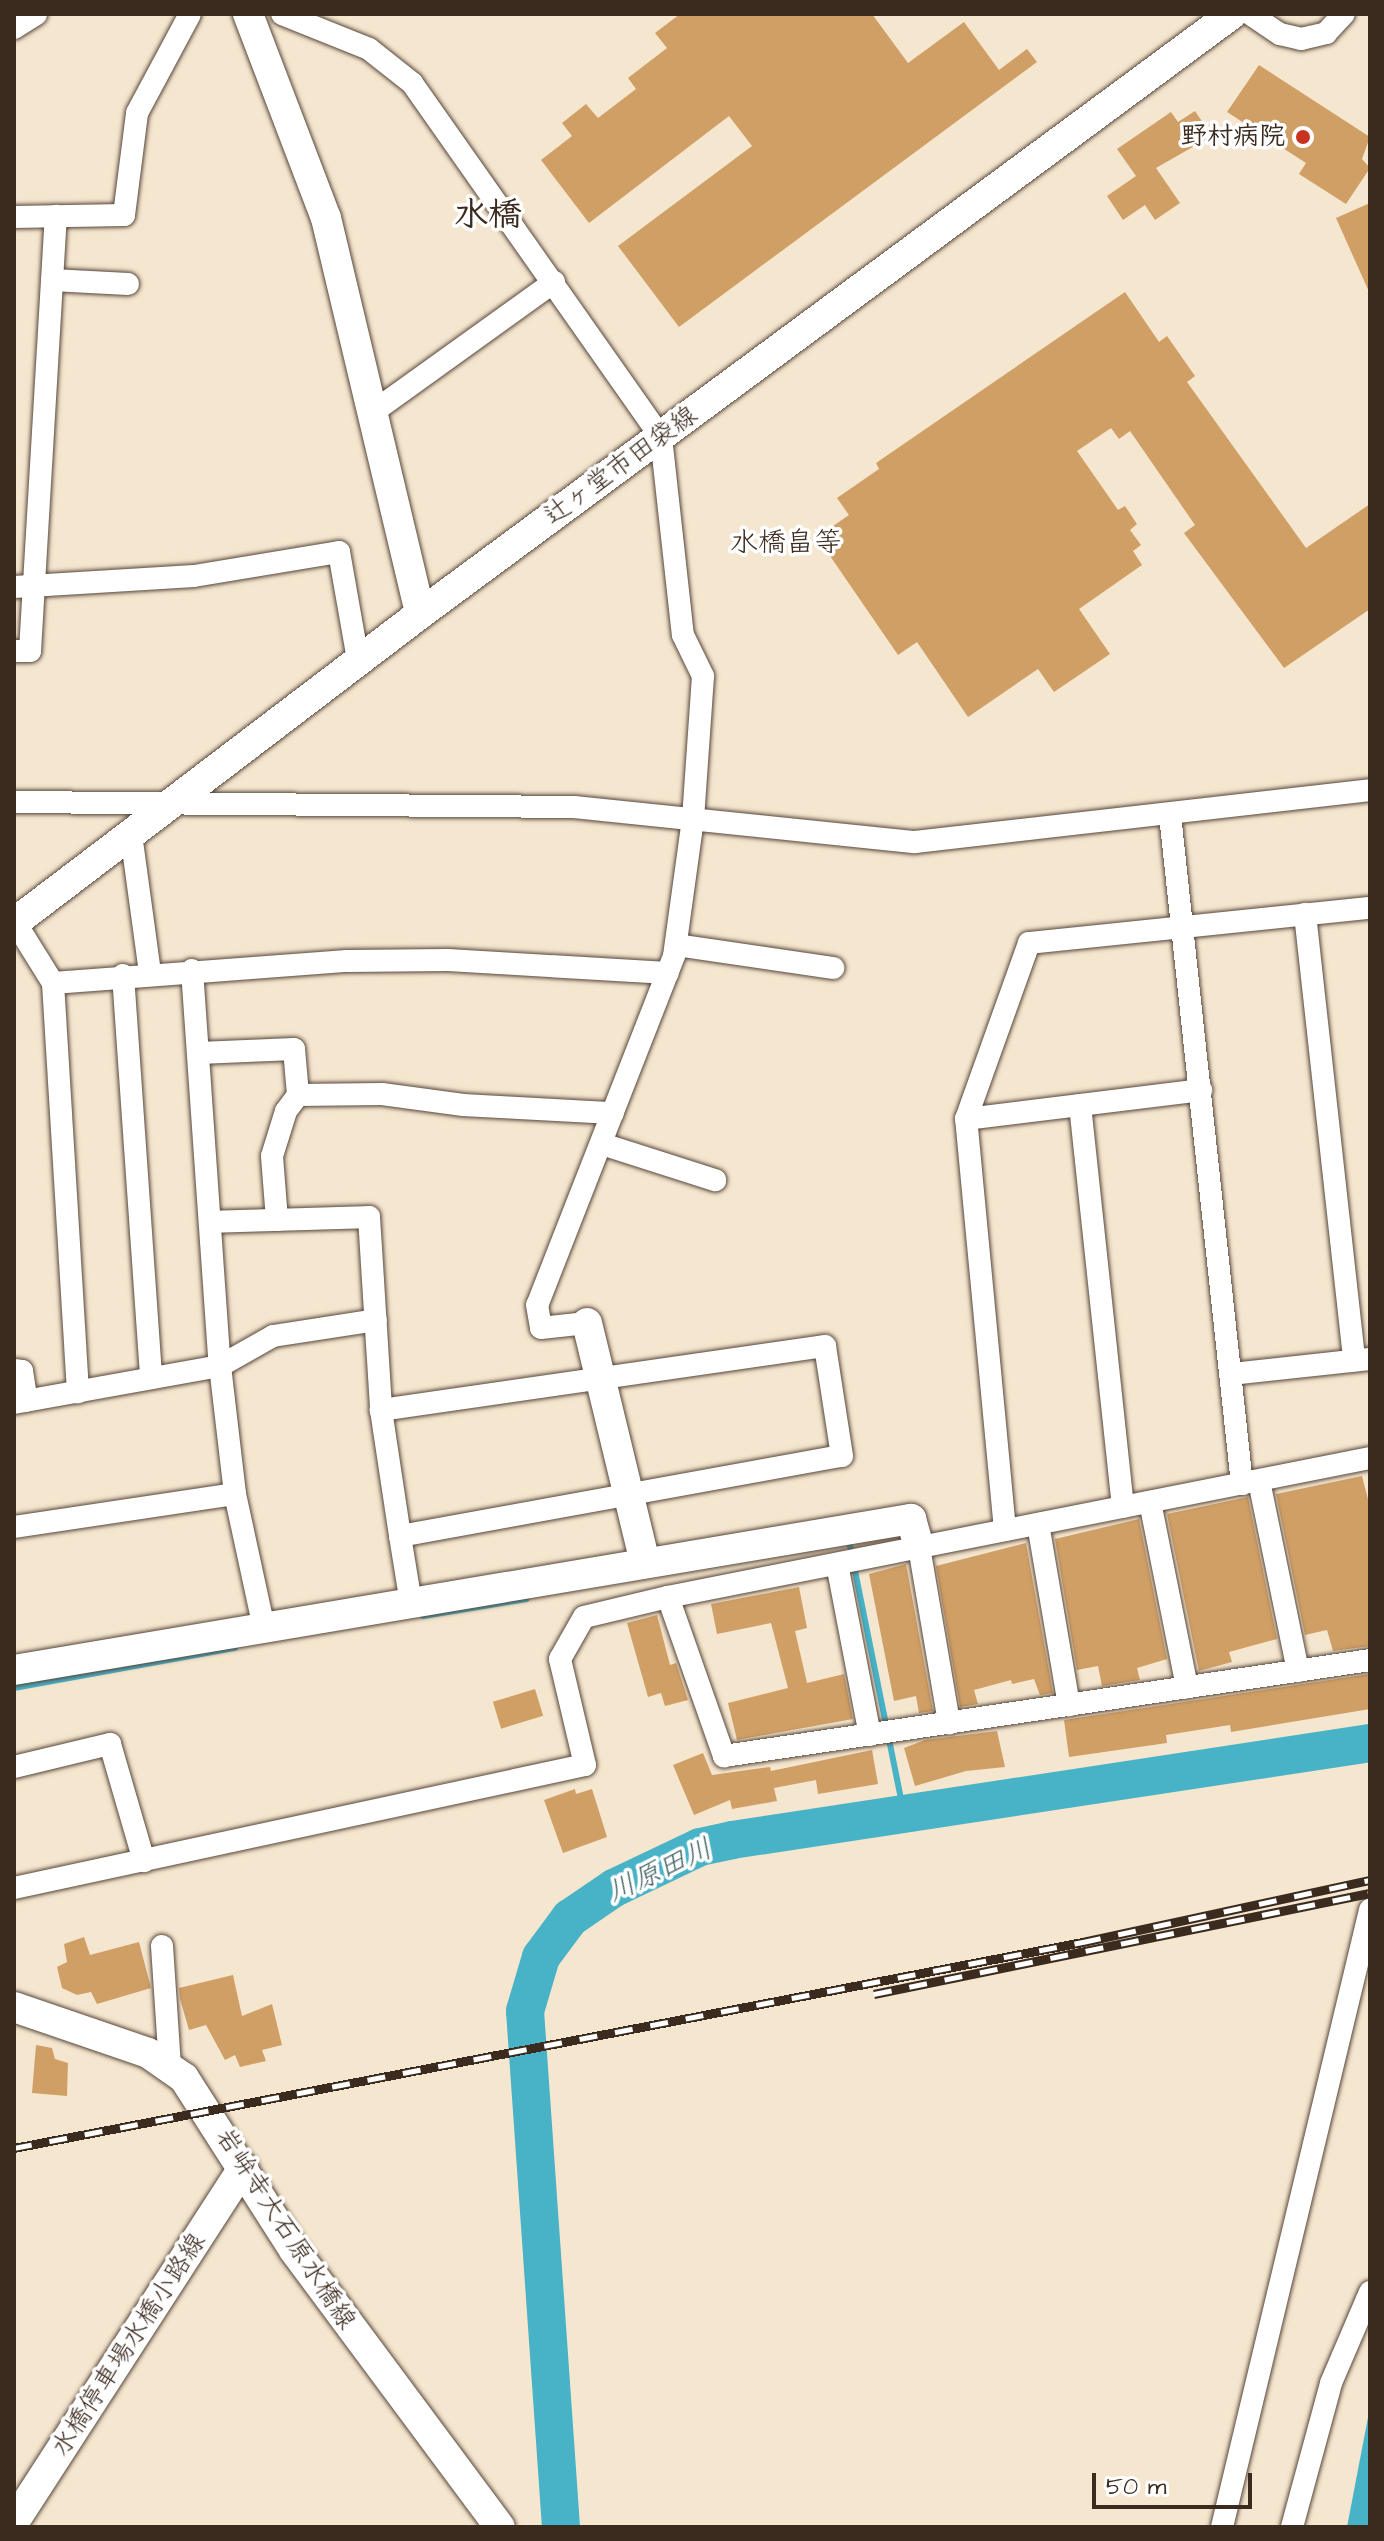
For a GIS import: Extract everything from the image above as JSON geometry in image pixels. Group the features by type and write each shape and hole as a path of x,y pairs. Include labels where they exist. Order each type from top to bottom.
{"main road":[{"path":"248,14 326,218 420,614"},
{"name":"辻ヶ堂市田袋線","path":"15,922 358,660 1232,14"},
{"path":"587,1323 645,1563"},
{"path":"14,1670 911,1519 919,1547"},
{"name":"岩峅寺大石原水橋線","path":"14,2007 170,2065 209,2111 243,2168 378,2368 500,2527"},
{"name":"水橋停車場水橋小路線","path":"14,2522 243,2168"}],"street":[{"path":"14,28 36,14"},
{"path":"14,217 124,215 137,113 190,14"},
{"path":"282,14 369,49 412,83 661,437 683,635 703,676 693,819 676,945 668,973 537,1305 541,1328 587,1323"},
{"path":"1250,14 1280,34 1301,39 1326,33 1344,14"},
{"path":"14,651 30,651 24,587 56,216"},
{"path":"52,280 128,284"},
{"path":"373,412 554,282"},
{"path":"24,587 194,576 339,552 358,660"},
{"path":"14,802 574,807 915,842 1370,790"},
{"path":"1170,815 1232,1374 1250,1483 1298,1671"},
{"path":"131,834 150,973"},
{"path":"1005,1530 966,1119 1029,943 1370,908"},
{"path":"1232,1374 1362,1359 1305,914"},
{"path":"15,922 53,983 78,1392"},
{"path":"676,945 833,968"},
{"path":"53,983 192,970 448,960 668,973"},
{"path":"192,970 220,1366 235,1494 264,1628"},
{"path":"123,975 151,1378"},
{"path":"199,1053 294,1049 298,1095 286,1111 272,1156 277,1220"},
{"path":"966,1119 1201,1090"},
{"path":"298,1095 382,1094 463,1105 613,1113"},
{"path":"1080,1105 1123,1507"},
{"path":"602,1144 715,1180"},
{"path":"210,1222 369,1217 381,1410 411,1603"},
{"path":"14,1370 22,1371 20,1402 220,1366 273,1336 376,1320"},
{"path":"381,1410 825,1346 842,1456 400,1536"},
{"path":"14,1888 585,1765 560,1659 584,1617 668,1597 1370,1458"},
{"path":"14,1527 235,1494"},
{"path":"1150,1502 1187,1687"},
{"path":"1038,1524 1069,1705"},
{"path":"919,1547 949,1723"},
{"path":"837,1564 870,1735"},
{"path":"668,1597 724,1756 1370,1660"},
{"path":"14,1767 110,1744 144,1861"},
{"path":"1222,2527 1370,1910"},
{"path":"162,1946 170,2065"},
{"path":"1292,2527 1331,2383 1370,2292"}],"water":[{"path":"1370,2407 1370,2527 1347,2527"}],"building":[{"path":"680,14 872,14 908,63 964,22 999,70 1027,49 1037,62 679,327 618,246 752,146 729,116 589,223 541,160 572,136 562,123 586,104 598,118 636,89 628,78 667,48 655,33"},
{"path":"1259,65 1370,137 1362,159 1370,168 1346,204 1299,174 1306,163 1227,112"},
{"path":"1195,111 1212,136 1156,168 1180,203 1155,220 1145,205 1123,220 1107,196 1136,176 1117,149 1171,112 1178,122"},
{"path":"1370,203 1370,294 1336,218"},
{"path":"1125,292 1159,342 1167,336 1195,376 1187,382 1306,548 1370,504 1370,609 1284,668 1184,533 1195,525 1130,431 1119,439 1111,428 1077,451 1118,510 1125,506 1137,524 1130,530 1141,545 1133,551 1142,565 1079,609 1110,654 1054,692 1038,669 968,717 917,642 898,655 817,537 849,515 837,498 879,469 876,463"},
{"path":"1362,1476 1370,1507 1370,1646 1333,1651 1327,1630 1305,1635 1276,1494"},
{"path":"1248,1497 1277,1639 1229,1652 1232,1662 1199,1671 1167,1514"},
{"path":"1139,1519 1167,1659 1137,1668 1140,1680 1102,1686 1098,1666 1077,1670 1055,1539"},
{"path":"1026,1543 1053,1693 1040,1695 1034,1679 1012,1684 1011,1680 974,1690 978,1704 960,1707 936,1566"},
{"path":"906,1564 933,1711 919,1713 916,1696 894,1701 869,1574"},
{"path":"799,1587 807,1628 795,1631 807,1683 844,1674 853,1719 737,1740 728,1703 788,1688 771,1623 717,1634 711,1604"},
{"path":"657,1615 670,1665 676,1663 688,1700 665,1706 661,1693 648,1697 627,1623"},
{"path":"1370,1674 1370,1709 1231,1732 1230,1725 1166,1735 1167,1743 1069,1757 1064,1720"},
{"path":"535,1689 543,1716 501,1729 493,1702"},
{"path":"997,1731 1005,1767 966,1771 915,1786 904,1748 925,1740"},
{"path":"872,1750 878,1784 818,1794 816,1780 774,1788 777,1801 732,1809 730,1800 694,1815 673,1765 703,1753 712,1775 770,1767 771,1771"},
{"path":"575,1789 576,1794 592,1789 607,1837 563,1853 544,1800"},
{"path":"84,1937 90,1955 139,1942 151,1988 97,2004 91,1992 77,1995 62,1988 57,1967 67,1962 64,1944"},
{"path":"233,1975 242,2016 272,2004 282,2045 262,2050 266,2061 240,2067 235,2055 225,2060 206,2025 189,2030 179,1988"},
{"path":"36,2045 52,2048 55,2059 68,2063 67,2096 32,2093"}],"waterway":[{"path":"849,1541 904,1815"},
{"path":"423,1616 527,1599"},
{"path":"14,1688 235,1648"},
{"name":"川原田川","path":"561,2527 525,2011 541,1957 570,1918 614,1888 700,1847 1370,1743"}],"railway":[{"path":"14,2148 1083,1942 1370,1880"},
{"path":"874,1994 1370,1893"}],"place":[{"name":"野村病院","path":"1303,137"}],"district":[{"name":"水橋","path":"488,216"},
{"name":"水橋畠等","path":"786,543"}]}
